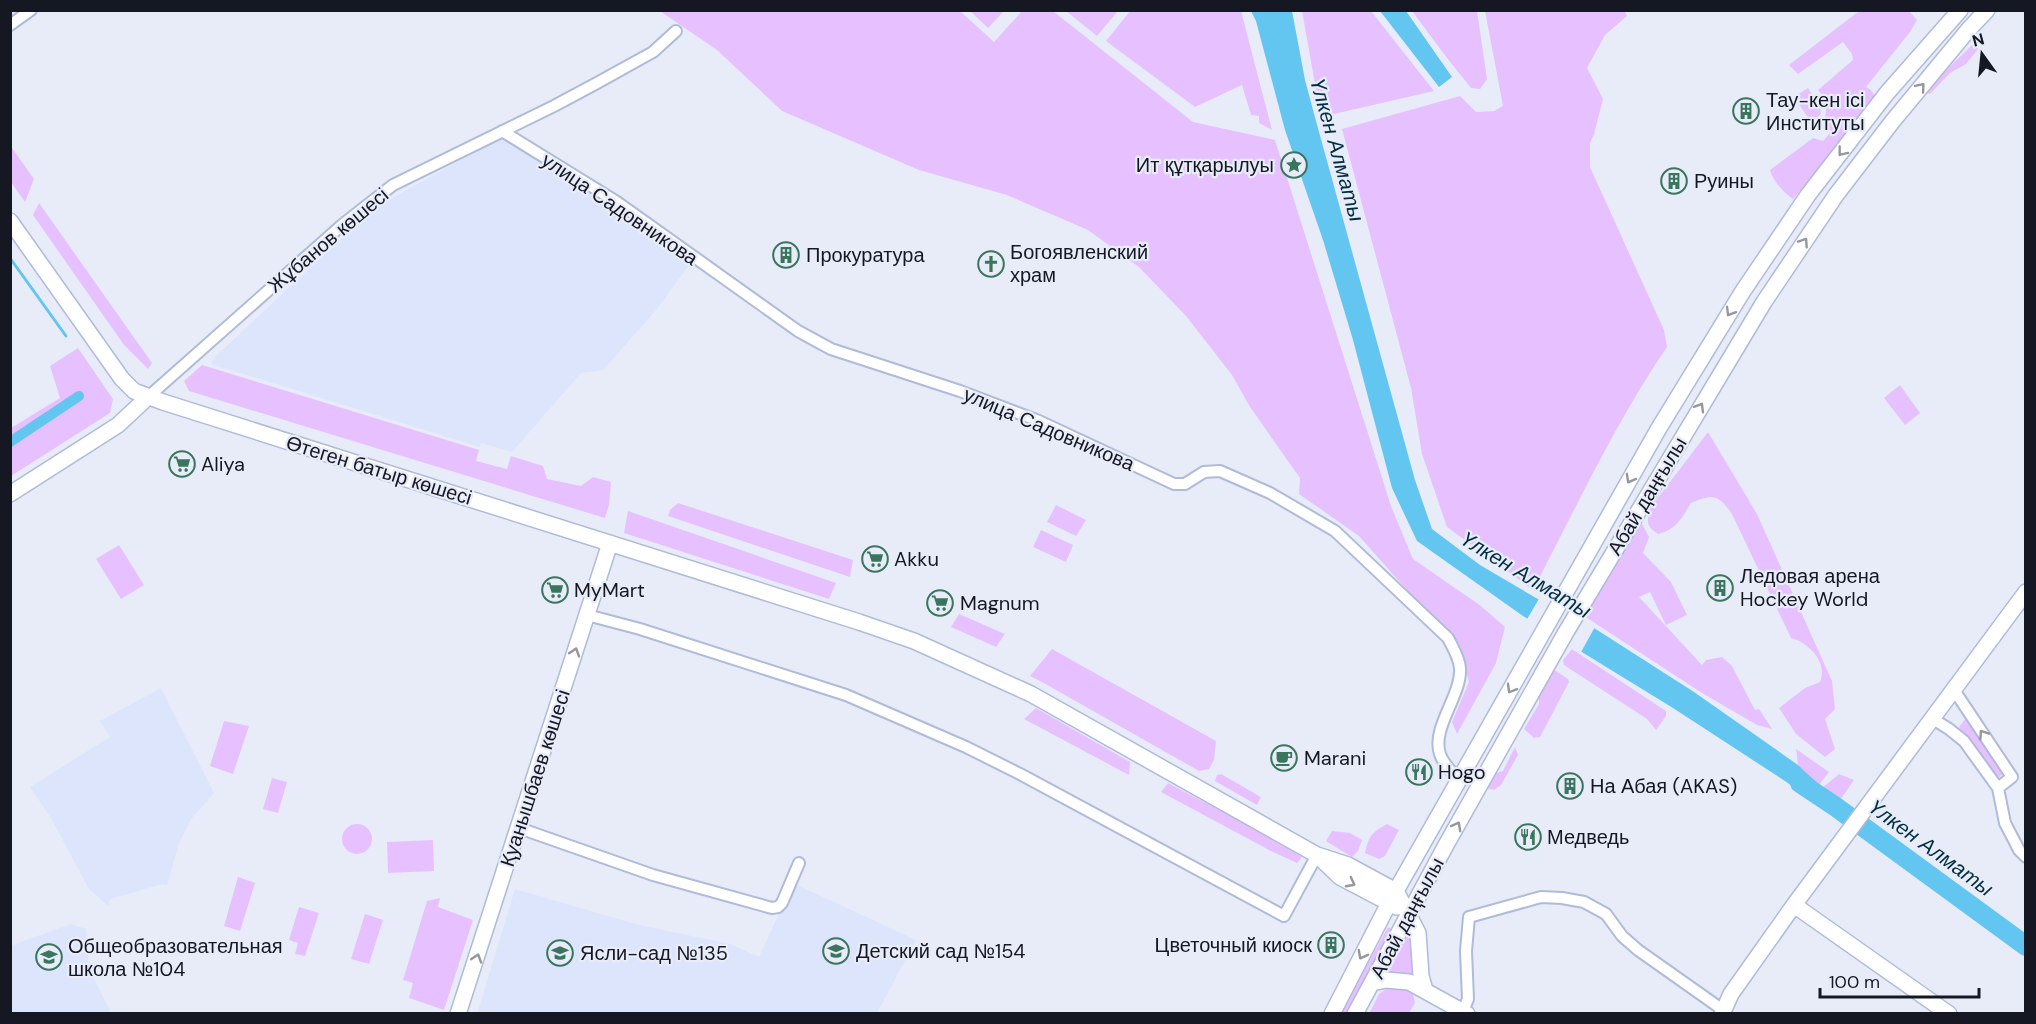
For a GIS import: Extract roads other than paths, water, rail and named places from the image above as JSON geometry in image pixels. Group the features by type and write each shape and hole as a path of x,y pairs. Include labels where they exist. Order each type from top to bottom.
{"main road":[{"name":"Абай даңғылы","path":"1332,1014 1393,897 1459,780 1659,429 1749,282 1808,195 1887,93 1960,10"},
{"name":"Абай даңғылы","path":"1355,1014 1446,844 1557,648 1764,302 1836,195 1892,122 1987,10"},
{"name":"Өтеген батыр көшесі","path":"10,222 112,367 135,391 914,641 1031,694 1317,855"},
{"name":"Жұбанов көшесі","path":"10,494 118,425 148,397"},
{"name":"Қуанышбаев көшесі","path":"458,1014 610,543"},
{"path":"1723,1012 1731,994 1794,905 2025,592"},
{"path":"1317,855 1340,877 1393,897 1409,914 1418,933 1421,976 1425,990"},
{"path":"1794,905 1949,1014"},
{"path":"1372,983 1386,980 1409,982 1465,1012"}],"street":[{"path":"10,25 31,10"},
{"name":"Жұбанов көшесі","path":"148,397 377,196 393,185 555,106 653,52 676,31"},
{"name":"улица Садовникова","path":"502,131 617,202 798,331 831,349 960,391 1039,421 1174,484 1185,484 1204,472 1220,471 1270,493 1335,531 1448,638 1457,656 1460,679 1440,734 1438,748 1440,757 1459,780"},
{"path":"587,615 640,629 836,692 966,747 1284,916 1317,855"},
{"path":"1954,690 2012,777 1998,788"},
{"path":"1933,719 1964,741 1998,788 2005,823 2025,857"},
{"path":"519,828 652,875 772,908 783,903 799,863"},
{"path":"1465,1012 1468,999 1466,951 1469,917 1541,897 1584,902 1606,914 1623,936 1638,950 1723,1012"}],"water":[{"path":"1251,11 1292,11 1305,80 1316,121 1415,480 1432,529 1480,565 1594,628 1694,692 1798,765 1826,791 1817,804 1673,708 1523,616 1417,541 1392,488 1353,340 1323,240 1285,130 1256,21"},
{"path":"1380,11 1406,11 1452,77 1439,87"}],"waterway":[{"path":"10,258 66,336"},
{"path":"10,442 79,396"},
{"name":"Үлкен Алматы","path":"1800,783 2026,946"}],"place":[{"name":"Тау-кен ісі Институты","path":"1746,111"},
{"name":"Ит құтқарылуы","path":"1294,165"},
{"name":"Руины","path":"1674,181"},
{"name":"Прокуратура","path":"786,255"},
{"name":"Богоявленский храм","path":"991,264"},
{"name":"Aliya","path":"182,464"},
{"name":"Akku","path":"875,559"},
{"name":"Ледовая арена Hockey World","path":"1720,588"},
{"name":"MyMart","path":"555,590"},
{"name":"Magnum","path":"940,603"},
{"name":"Marani","path":"1284,758"},
{"name":"Hogo","path":"1419,772"},
{"name":"На Абая (AKAS)","path":"1570,786"},
{"name":"Медведь","path":"1528,837"},
{"name":"Цветочный киоск","path":"1331,945"},
{"name":"Детский сад №154","path":"836,951"},
{"name":"Ясли-сад №135","path":"560,953"},
{"name":"Общеобразовательная школа №104","path":"49,957"}]}
